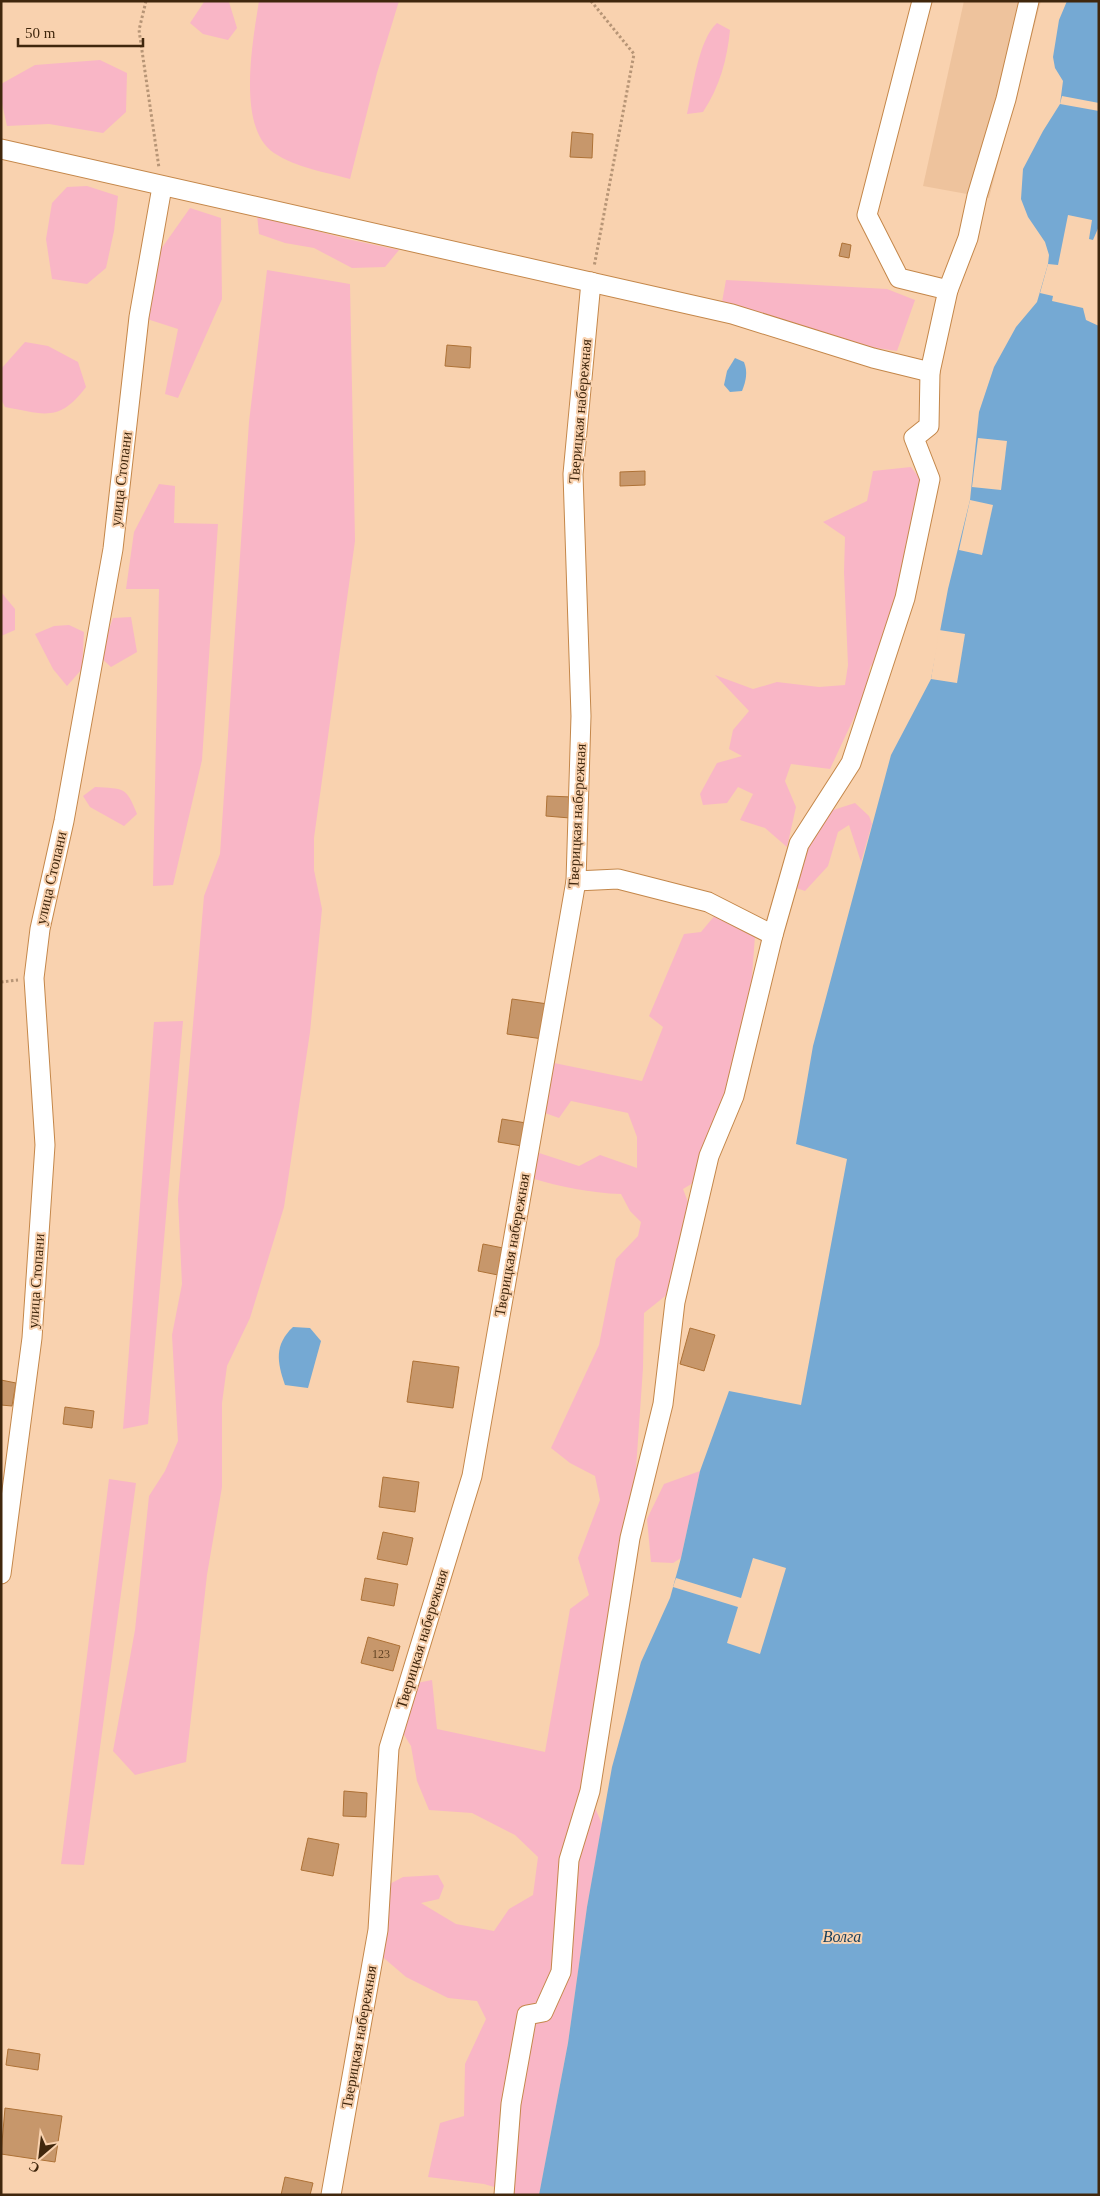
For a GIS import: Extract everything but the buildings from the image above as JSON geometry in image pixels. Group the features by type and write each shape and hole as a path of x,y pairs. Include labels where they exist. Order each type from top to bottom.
{"street":[{"path":"922,1 867,215 899,278 948,290"},
{"path":"504,2195 511,2104 526,2015 544,2012 561,1972 568,1860 590,1791 630,1538 663,1404 675,1302 709,1156 734,1096 773,935 799,844 851,762 905,598 930,479 914,438 929,426 930,372 948,290 968,238 977,196 1006,99 1029,1"},
{"path":"1,149 162,187 732,314 873,358 930,372"},
{"name":"улица Стопани","path":"1,1574 32,1338 45,1145 34,978 37,948 64,821 113,549 139,317 162,187"},
{"name":"Тверицкая набережная","path":"332,2195 378,1930 389,1748 472,1476 576,881 581,716 573,474 591,282"},
{"path":"576,881 618,879 708,902 773,935"}],"path":[{"path":"146,1 139,30 162,187"},
{"path":"591,1 634,54 591,282"}],"shaded area":[{"path":"259,1 399,1 377,73 350,179 292,162 274,153 262,141 255,124 251,104 250,82 253,38"},
{"path":"964,1 1041,1 989,198 923,186"},
{"path":"204,2 229,2 237,28 228,40 203,34 190,23"},
{"path":"717,23 730,30 722,72 703,112 687,114 701,53 705,41"},
{"path":"100,60 127,73 126,112 103,133 49,124 7,126 1,99 1,84 35,65"},
{"path":"87,186 118,196 114,231 106,268 87,284 52,279 46,239 52,203 67,187"},
{"path":"190,208 221,218 222,299 178,398 165,394 178,329 147,319 154,259"},
{"path":"257,215 347,239 399,250 385,267 352,268 314,248 285,243 259,234"},
{"path":"267,270 350,284 355,541 314,838 314,870 322,909 310,1032 284,1207 250,1318 227,1366 222,1403 222,1487 207,1575 186,1762 135,1775 113,1751 135,1630 149,1496 165,1471 178,1441 172,1335 182,1284 178,1199 204,896 220,854 249,422"},
{"path":"726,280 887,289 915,300 897,351 849,344 722,302"},
{"path":"25,342 48,346 78,362 86,387 67,406 59,411 41,413 5,407 1,399 1,369"},
{"path":"911,467 924,484 882,654 870,667 866,692 830,769 791,764 785,781 796,807 787,847 765,828 740,820 753,794 738,787 727,803 703,805 700,794 717,763 742,756 729,749 733,730 749,711 715,675 753,689 777,682 819,687 845,685 848,665 844,572 845,537 823,522 867,501 873,471"},
{"path":"159,484 175,486 174,523 218,524 202,760 173,885 153,886 159,589 126,589 134,532"},
{"path":"1,592 15,609 15,630 1,636"},
{"path":"131,617 137,652 111,667 99,656 113,618"},
{"path":"69,625 84,632 82,669 67,686 53,669 35,634 54,626"},
{"path":"95,787 123,791 130,798 137,814 124,826 90,807 83,796"},
{"path":"855,803 869,816 872,824 861,862 849,825 838,832 828,866 805,891 793,887 812,835 827,812"},
{"path":"716,914 755,936 749,1017 741,1026 721,1113 698,1180 683,1189 688,1202 687,1231 669,1293 644,1313 643,1368 635,1483 587,1789 602,1824 587,1907 568,2043 539,2195 509,2195 508,2191 484,2184 428,2177 440,2123 464,2116 465,2064 486,2019 477,2001 448,1998 406,1977 378,1953 382,1888 403,1877 438,1875 444,1886 439,1899 421,1903 456,1924 494,1931 509,1909 533,1895 538,1857 515,1835 472,1813 429,1810 417,1781 411,1746 401,1730 412,1684 432,1680 437,1729 545,1752 570,1609 589,1595 578,1558 600,1500 595,1476 570,1463 551,1448 599,1345 616,1259 638,1236 641,1222 630,1211 621,1194 576,1189 531,1178 533,1151 579,1166 600,1155 637,1168 637,1137 628,1113 571,1101 559,1118 542,1112 554,1063 642,1081 663,1027 649,1016 684,934 701,932"},
{"path":"183,1021 148,1424 123,1429 154,1022"},
{"path":"700,1471 681,1558 673,1563 651,1562 647,1519 664,1484"},
{"path":"109,1479 136,1483 84,1865 61,1864"}],"water":[{"name":"Волга","path":"1067,1 1099,1 1099,2195 539,2195 568,2043 587,1907 612,1767 641,1662 670,1598 681,1558 700,1471 729,1391 801,1405 847,1159 796,1144 813,1046 891,755 931,679 948,589 970,500 979,412 994,367 1016,327 1037,302 1048,264 1049,255 1045,242 1028,217 1021,199 1023,169 1060,104 1063,81 1055,68 1053,57 1059,20"},
{"path":"735,358 744,362 746,369 745,384 742,391 730,392 724,385 727,371"},
{"path":"293,1327 310,1328 321,1341 308,1388 285,1385 280,1369 280,1347"}],"pier":[{"path":"1062,96 1099,103 1099,111 1060,104"},
{"path":"1068,215 1092,220 1089,239 1093,240 1099,226 1099,326 1086,320 1083,308 1052,301 1053,296 1040,293 1048,264 1058,265"},
{"path":"978,438 1007,441 1001,490 972,487"},
{"path":"970,500 993,505 982,555 959,550"},
{"path":"939,630 965,634 957,683 931,679"},
{"path":"753,1558 786,1568 760,1654 727,1643 738,1607 673,1587 676,1578 741,1598"}]}
